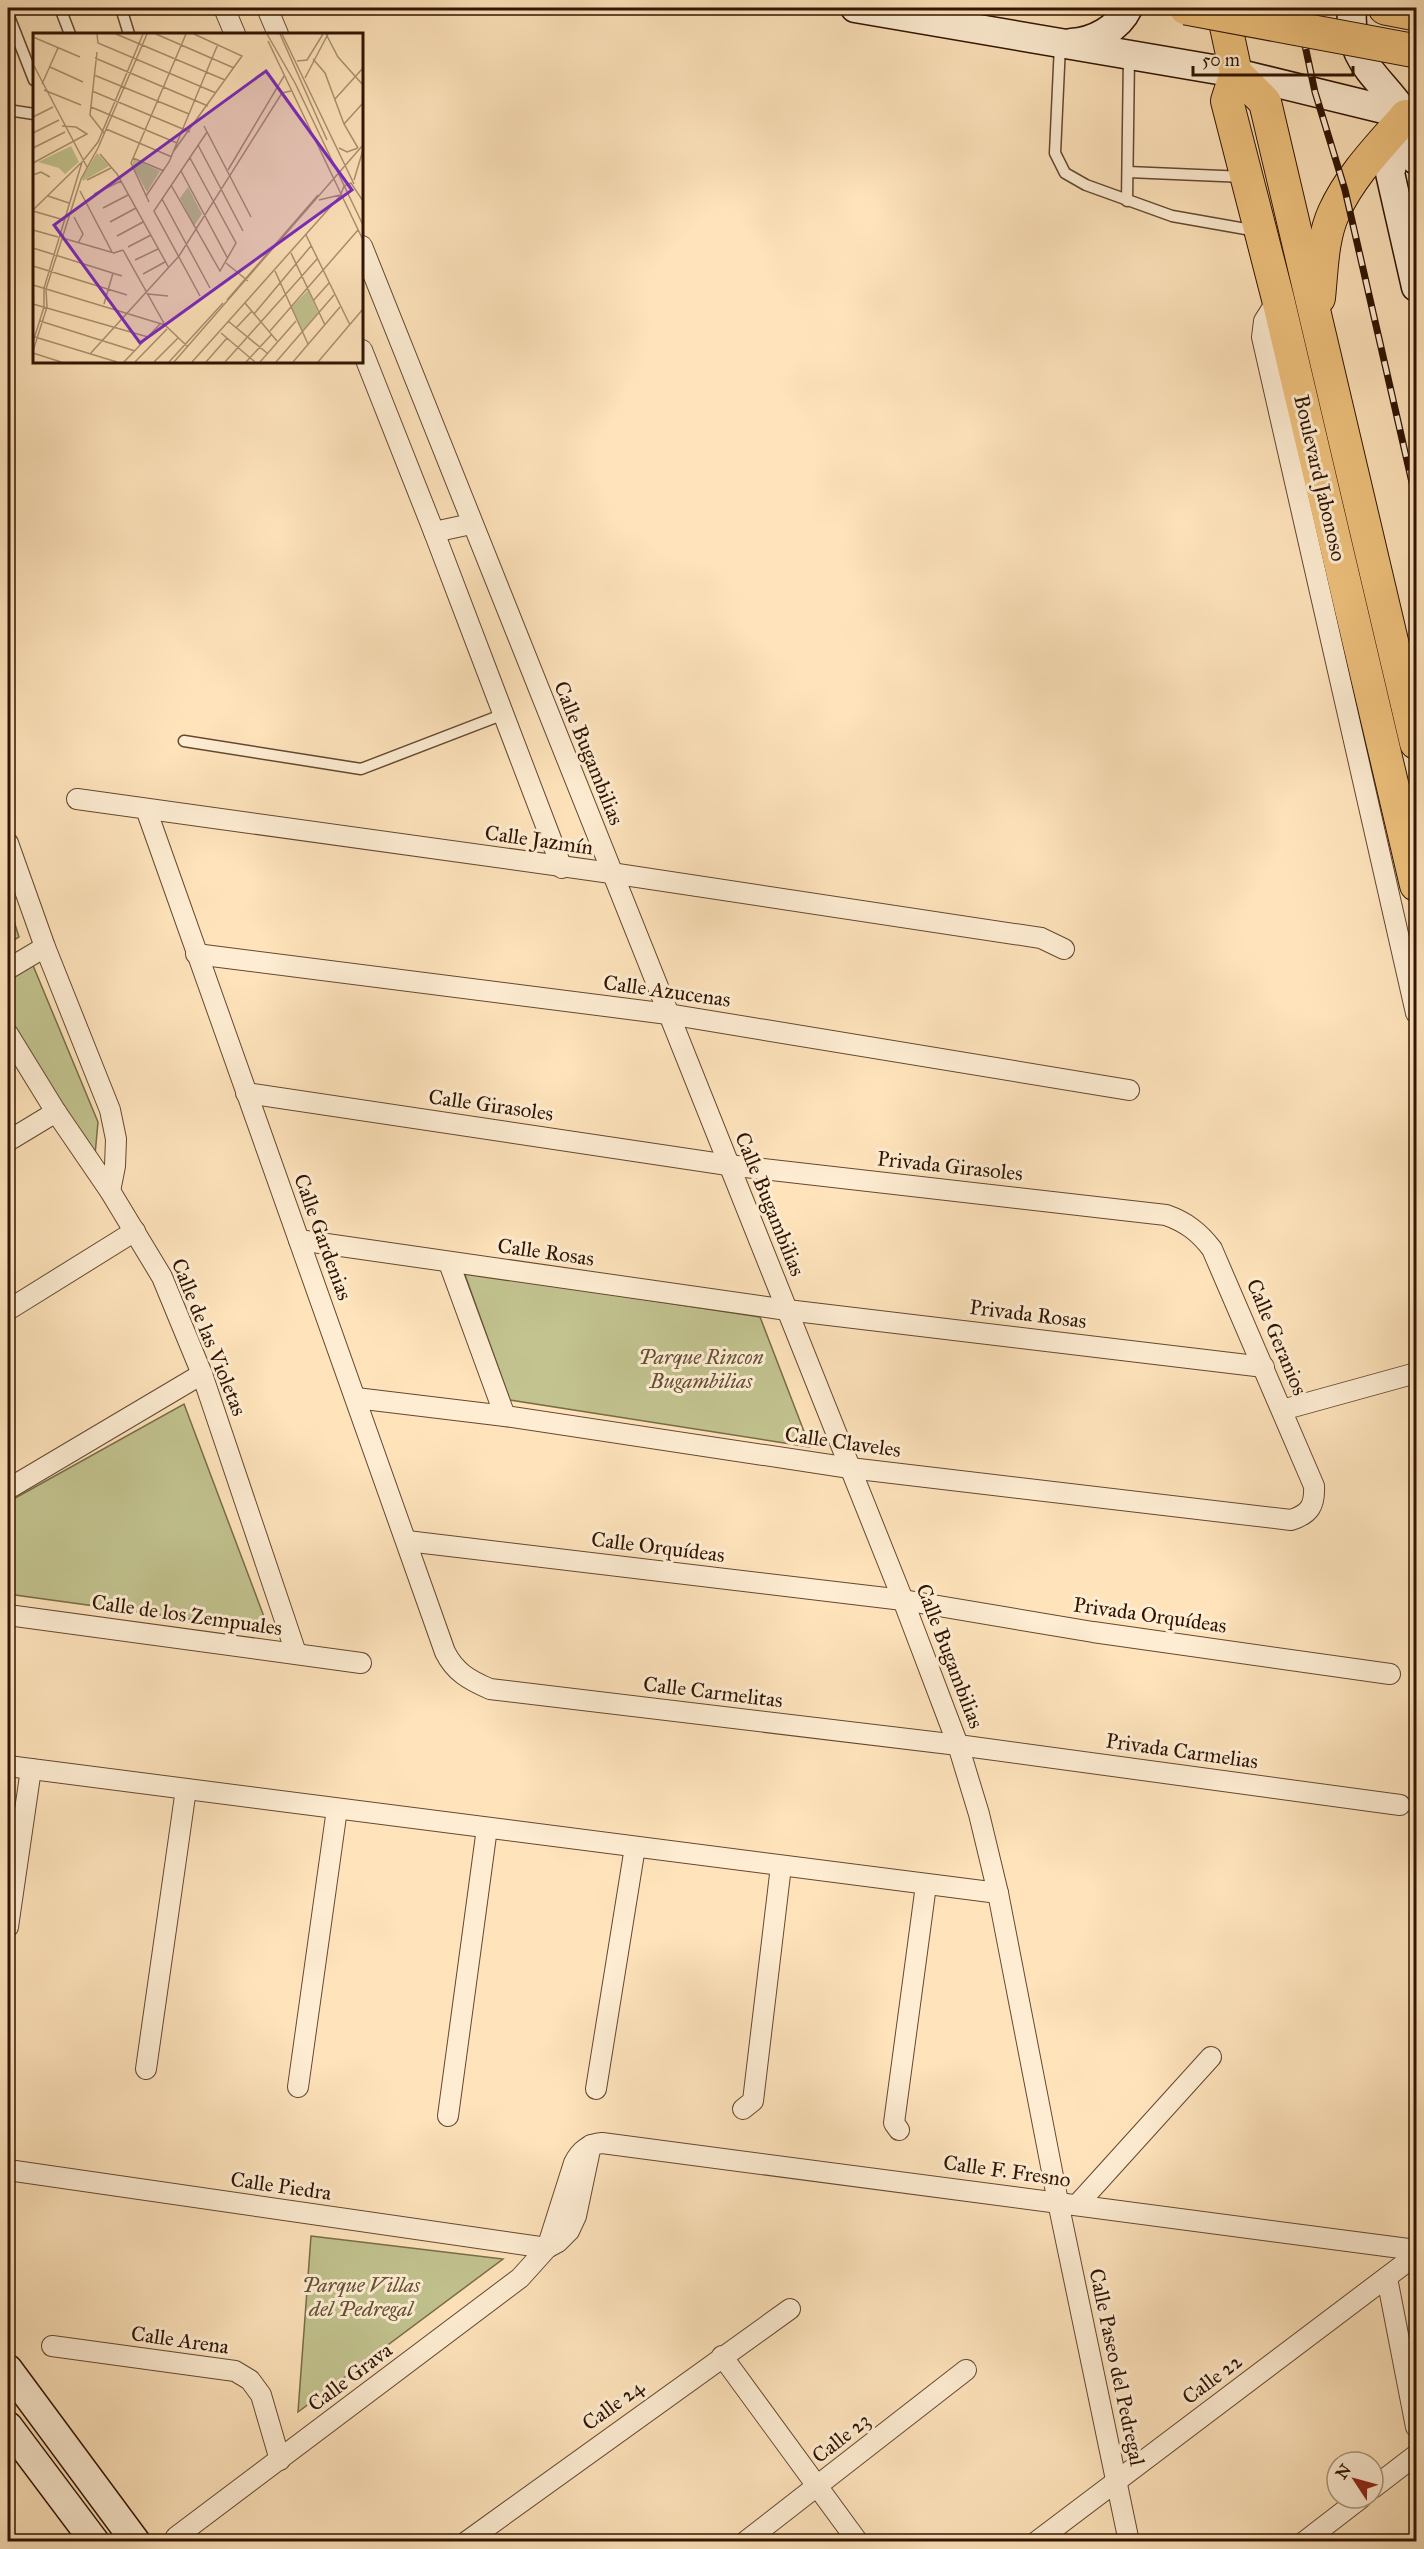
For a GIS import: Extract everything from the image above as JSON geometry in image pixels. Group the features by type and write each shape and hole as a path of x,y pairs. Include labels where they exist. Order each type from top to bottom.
{"highway":[{"path":"1186,8 1416,51"},
{"path":"1385,8 1416,14"}],"main road":[{"name":"Boulevard Jabonoso","path":"1222,8 1236,73 1227,101 1278,300 1416,885"},
{"name":"Boulevard Jabonoso","path":"1236,73 1265,102 1416,743"},
{"path":"1317,320 1324,247 1333,213 1365,163 1411,117"}],"street":[{"path":"224,8 235,33"},
{"path":"267,8 278,33"},
{"path":"855,8 1236,73 1411,117"},
{"path":"1060,43 1075,43 1104,33 1116,24 1128,8"},
{"path":"1352,8 1352,33 1361,59 1411,117 1416,160"},
{"path":"1411,117 1390,172 1416,287"},
{"name":"Calle Bugambilias","path":"363,249 471,524 903,1600 958,1745 979,1814 998,1893 1058,2202"},
{"path":"1278,300 1264,321 1262,337 1409,948 1416,1013"},
{"path":"363,353 562,868"},
{"path":"434,532 471,524"},
{"name":"Calle Jazmín","path":"77,799 611,873 1041,938 1064,949"},
{"name":"Calle Gardenias","path":"146,809 445,1652 452,1665 464,1677"},
{"path":"8,843 45,947 110,1110 116,1139 115,1166 110,1191"},
{"path":"8,969 45,947"},
{"name":"Calle Azucenas","path":"196,954 668,1014 1129,1090"},
{"name":"Calle de las Violetas","path":"8,1034 56,1112 110,1191 162,1277 202,1374 296,1653"},
{"name":"Calle Girasoles","path":"246,1093 728,1165"},
{"path":"8,1141 56,1112"},
{"name":"Privada Girasoles","path":"728,1165 1166,1215"},
{"name":"Calle Geranios","path":"1166,1215 1183,1221 1200,1234 1212,1249 1314,1486 1315,1500"},
{"path":"8,1310 135,1231"},
{"name":"Calle Rosas","path":"299,1240 787,1310"},
{"path":"449,1263 505,1416"},
{"name":"Privada Rosas","path":"787,1310 1264,1366"},
{"path":"1282,1410 1416,1373"},
{"path":"8,1489 202,1374"},
{"name":"Calle Claveles","path":"356,1398 505,1416 850,1468 1291,1520 1304,1516 1311,1510 1315,1500"},
{"name":"Calle Orquídeas","path":"407,1541 903,1600"},
{"name":"Privada Orquídeas","path":"903,1600 1093,1632 1390,1674"},
{"name":"Calle de los Zempuales","path":"8,1615 361,1663"},
{"name":"Calle Carmelitas","path":"464,1677 490,1689 958,1745"},
{"name":"Privada Carmelias","path":"958,1745 1400,1805"},
{"path":"8,1766 998,1893"},
{"path":"8,1927 31,1769"},
{"path":"146,2069 186,1789"},
{"path":"298,2087 337,1809"},
{"path":"448,2116 487,1828"},
{"path":"596,2089 635,1847"},
{"path":"743,2109 753,2101 781,1866"},
{"path":"898,2130 894,2123 926,1885"},
{"path":"1077,2205 1210,2057"},
{"name":"Calle F. Fresno","path":"591,2145 608,2143 1416,2250"},
{"name":"Calle Grava","path":"176,2537 520,2278 547,2248 574,2163 582,2151 591,2145"},
{"name":"Calle Piedra","path":"8,2170 547,2248"},
{"name":"Calle Paseo del Pedregal","path":"1058,2202 1129,2541"},
{"name":"Calle 22","path":"1036,2541 1416,2255"},
{"path":"1387,2278 1416,2427"},
{"name":"Calle 24","path":"466,2541 790,2308"},
{"name":"Calle Arena","path":"52,2346 235,2371 250,2380 261,2395 280,2460"},
{"path":"722,2356 816,2488 858,2541"},
{"path":"8,2369 46,2417 136,2541"},
{"name":"Calle 23","path":"745,2541 966,2370"},
{"path":"46,2417 11,2437 95,2541"},
{"path":"1385,2479 1416,2455"},
{"path":"1304,2541 1344,2510"}],"lane":[{"path":"60,8 70,33"},
{"path":"121,8 129,33"},
{"path":"8,14 33,77"},
{"path":"1060,43 1055,153 1065,173 1086,185 1172,216 1261,231"},
{"path":"1127,201 1129,56"},
{"path":"8,110 33,114"},
{"path":"1128,172 1247,177"},
{"path":"184,741 361,769 504,714"}],"green space":[{"path":"8,902 19,937 8,944"},
{"path":"32,963 98,1122 95,1155 8,1020 8,976"},
{"name":"Parque Rincon Bugambilias","path":"464,1272 760,1317 810,1447 510,1400"},
{"path":"184,1404 269,1630 8,1594 8,1502"},
{"name":"Parque Villas del Pedregal","path":"311,2236 503,2259 298,2412"}],"railway":[{"path":"1297,8 1315,92 1345,190 1416,500"}]}
